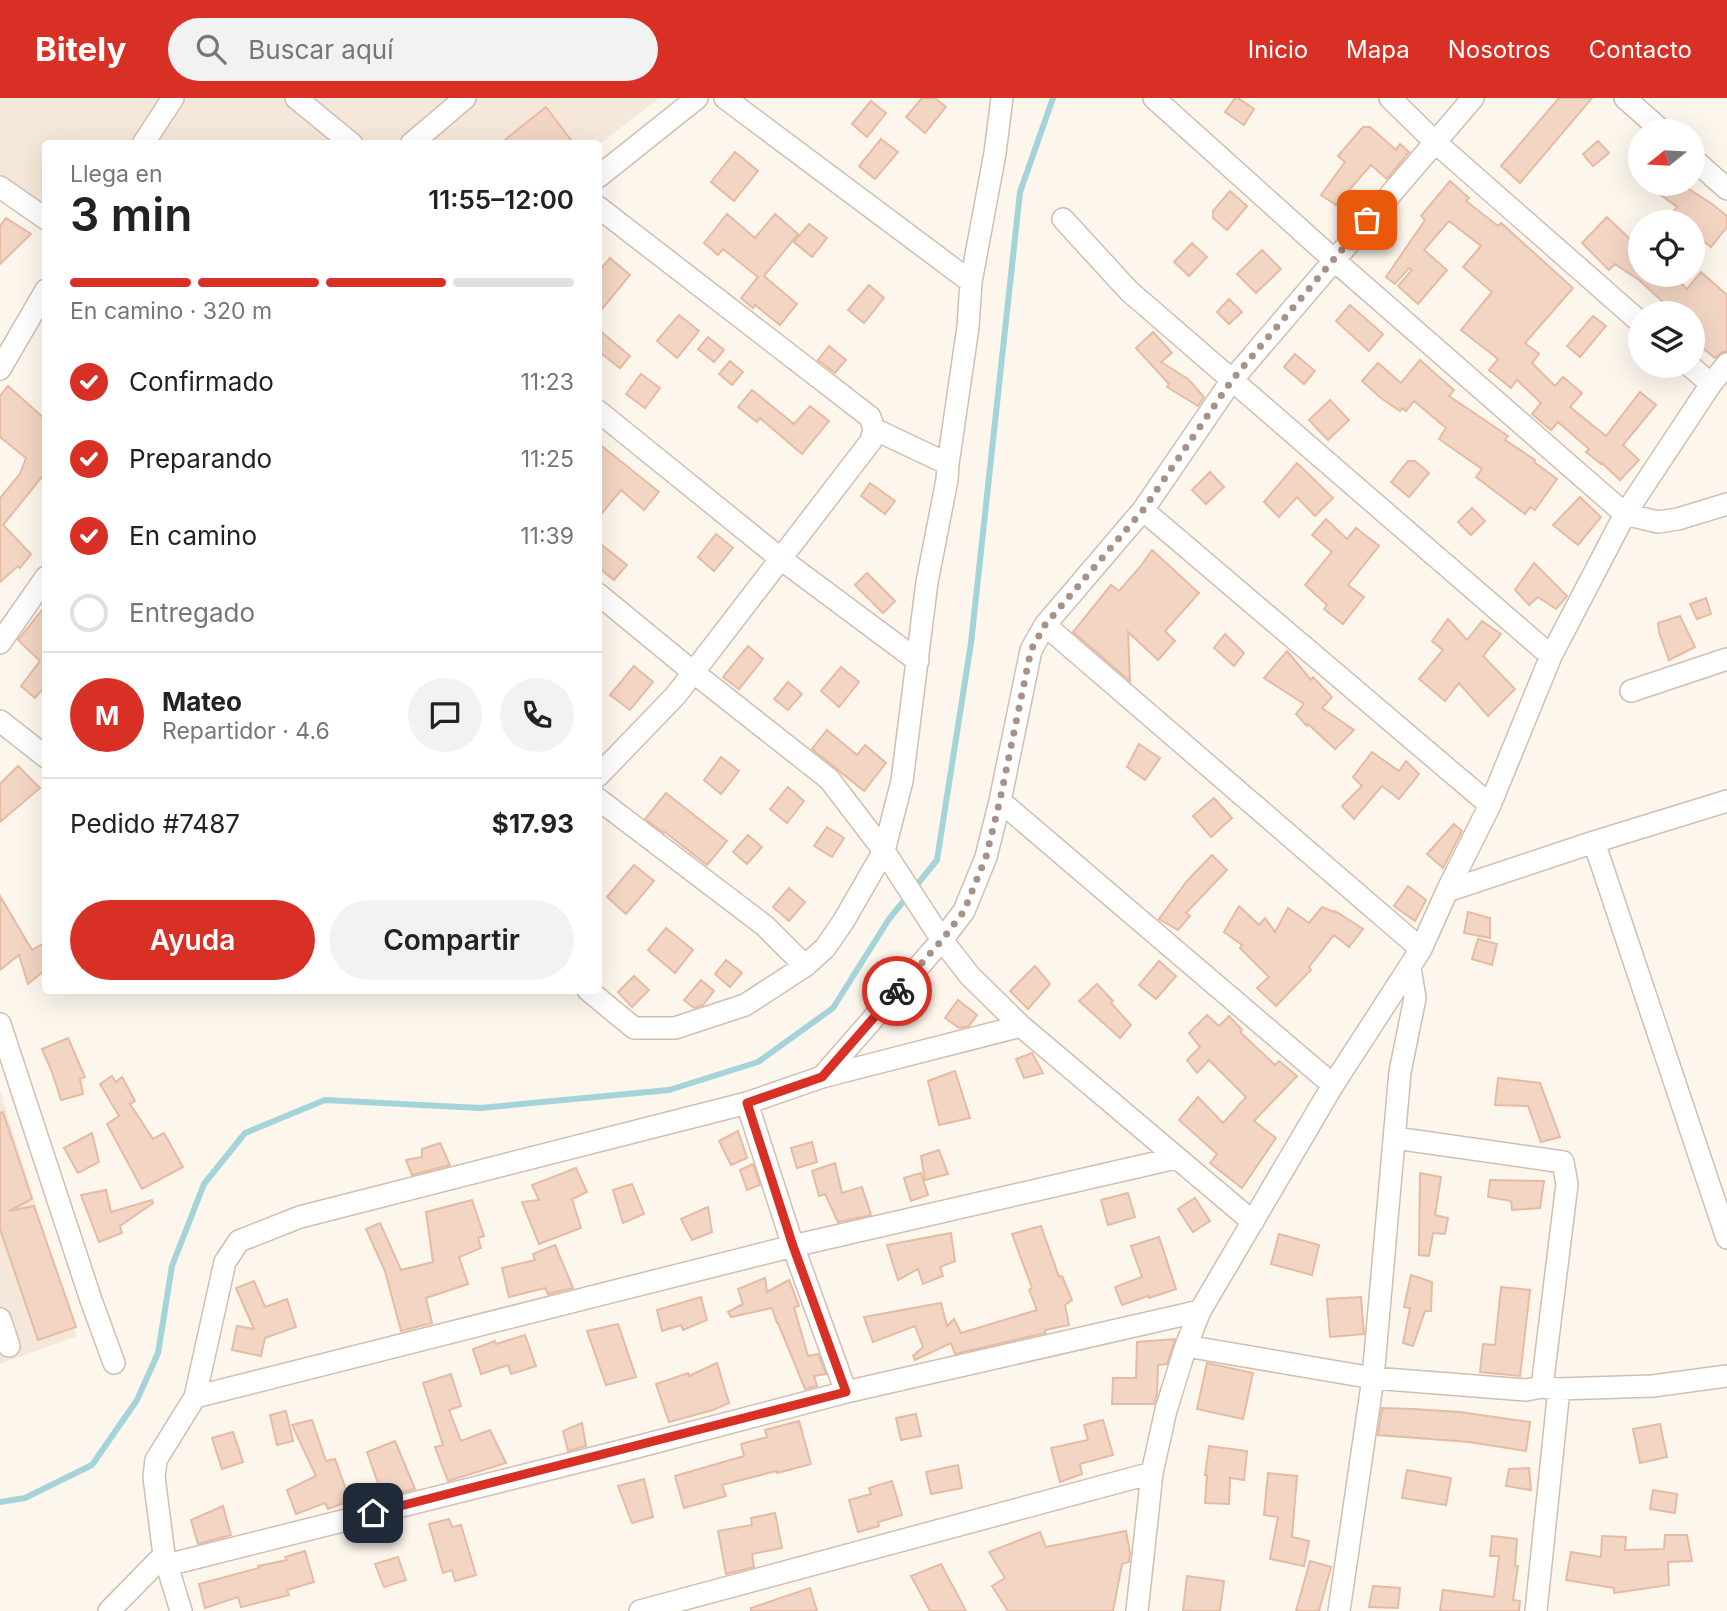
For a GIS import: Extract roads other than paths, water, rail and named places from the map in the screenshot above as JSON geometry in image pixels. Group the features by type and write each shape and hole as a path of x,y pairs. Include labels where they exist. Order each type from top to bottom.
{"street":[{"path":"146,140 173,98"},
{"path":"296,98 347,140"},
{"path":"416,140 466,98"},
{"path":"602,174 697,98"},
{"path":"725,98 971,282"},
{"path":"593,994 634,1028 675,1028 745,1005 805,966 825,948 884,851 902,781 927,582 947,480 968,327 971,282 995,153 1002,98"},
{"path":"1154,98 1334,260 1625,514 1658,522 1678,519 1727,504"},
{"path":"1390,98 1435,142 1628,311"},
{"path":"822,1077 937,932 964,911 986,857 1031,650 1045,625 1143,510 1232,380 1473,98"},
{"path":"1625,98 1649,119"},
{"path":"1705,170 1727,189"},
{"path":"0,187 42,216"},
{"path":"602,210 870,417 874,429 871,441 676,695 602,772"},
{"path":"1063,219 1129,291 1551,656"},
{"path":"0,368 42,297"},
{"path":"1137,1611 1152,1473 1166,1410 1200,1311 1333,1085 1421,949 1490,805 1551,656 1625,514 1727,364"},
{"path":"1704,378 1711,384"},
{"path":"602,414 781,559 918,661"},
{"path":"874,429 948,464"},
{"path":"1143,510 1490,805"},
{"path":"0,643 42,583"},
{"path":"602,597 829,779 884,851 937,932 970,976 1021,1026 1253,1222"},
{"path":"1045,625 1421,949"},
{"path":"1632,691 1727,659"},
{"path":"0,721 42,754"},
{"path":"1000,800 1333,1085"},
{"path":"1447,891 1727,801"},
{"path":"602,802 765,926 805,966"},
{"path":"1594,842 1727,1238"},
{"path":"1339,1611 1373,1378 1400,1072 1416,998 1410,968"},
{"path":"0,1024 114,1363"},
{"path":"181,1611 166,1560 154,1477 156,1460 195,1397 225,1262 239,1241 300,1217 747,1103 822,1077 1021,1026"},
{"path":"747,1103 793,1246 846,1392"},
{"path":"1395,1138 1563,1162 1567,1184 1550,1388 1536,1611"},
{"path":"195,1397 793,1246 1176,1158"},
{"path":"109,1611 166,1560 629,1449 846,1392 1200,1311"},
{"path":"0,1319 9,1346"},
{"path":"1186,1346 1373,1378 1526,1390 1653,1387 1727,1376"},
{"path":"640,1611 1152,1473"}],"waterway":[{"path":"0,1502 25,1498 92,1465 137,1400 158,1353 172,1266 204,1184 245,1133 325,1100 480,1108 669,1090 758,1062 833,1008 889,919 937,860 971,643 1020,192 1053,98"}]}
